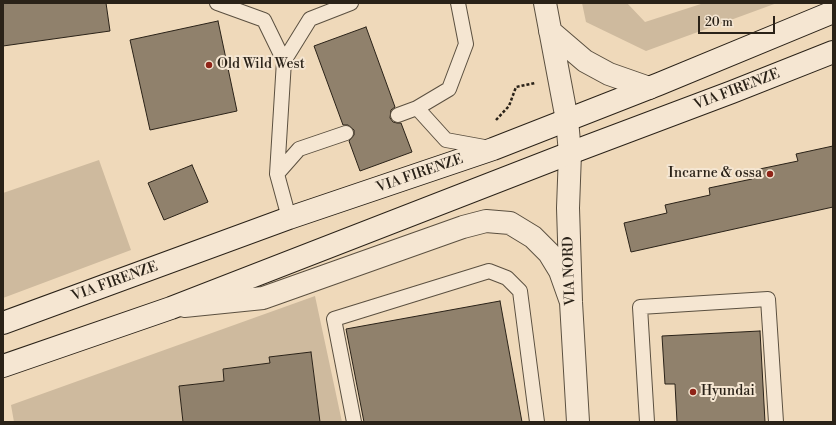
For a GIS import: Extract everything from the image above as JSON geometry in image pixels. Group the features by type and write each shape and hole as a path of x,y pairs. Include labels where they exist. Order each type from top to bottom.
{"main road":[{"name":"VIA NORD","path":"545,3 566,120 570,153 568,208 571,302 578,422"},
{"name":"VIA FIRENZE","path":"3,323 289,218 493,149 649,88 833,12"},
{"path":"550,32 585,61 609,74 649,88"},
{"name":"VIA FIRENZE","path":"3,366 171,308 833,52"},
{"name":"VIA FIRENZE","path":"171,308 263,298 463,227 486,221 510,223 533,237 549,253 560,271 571,302"}],"lane":[{"path":"217,3 264,20 284,61"},
{"path":"289,218 277,174 284,61 310,19 351,3"},
{"path":"398,115 417,108 450,89 466,44 458,3"},
{"path":"417,108 446,140 493,149"},
{"path":"277,174 299,149 346,133"},
{"path":"354,422 334,320 489,271 507,278 520,291 537,422"},
{"path":"647,422 640,307 768,299 776,422"}],"path":[{"path":"492,124 509,106 516,87 520,86"}],"shaded area":[{"path":"582,3 627,3 645,22 704,3 777,3 646,51 586,22"},
{"path":"99,160 131,250 3,298 3,193"},
{"path":"315,296 342,422 320,422 311,352 269,357 270,363 223,369 224,381 179,386 183,422 14,422 11,405"}],"building":[{"path":"3,3 106,3 110,31 3,46"},
{"path":"218,21 237,111 150,130 130,40"},
{"path":"366,27 395,107 391,110 390,118 393,122 401,123 412,152 360,171 349,141 354,135 354,130 348,125 343,125 314,46"},
{"path":"833,146 833,207 631,252 624,223 667,213 665,205 710,195 709,188 752,179 750,171 798,161 796,154"},
{"path":"192,165 208,202 164,220 148,183"},
{"path":"500,301 522,422 364,422 346,329"},
{"path":"760,331 765,422 677,422 675,384 665,384 662,336"},
{"path":"311,352 320,422 183,422 179,386 224,381 223,369 270,363 269,357"}],"place":[{"name":"Old Wild West","path":"209,65"},
{"name":"Incarne & ossa","path":"770,174"},
{"name":"Hyundai","path":"693,392"}]}
